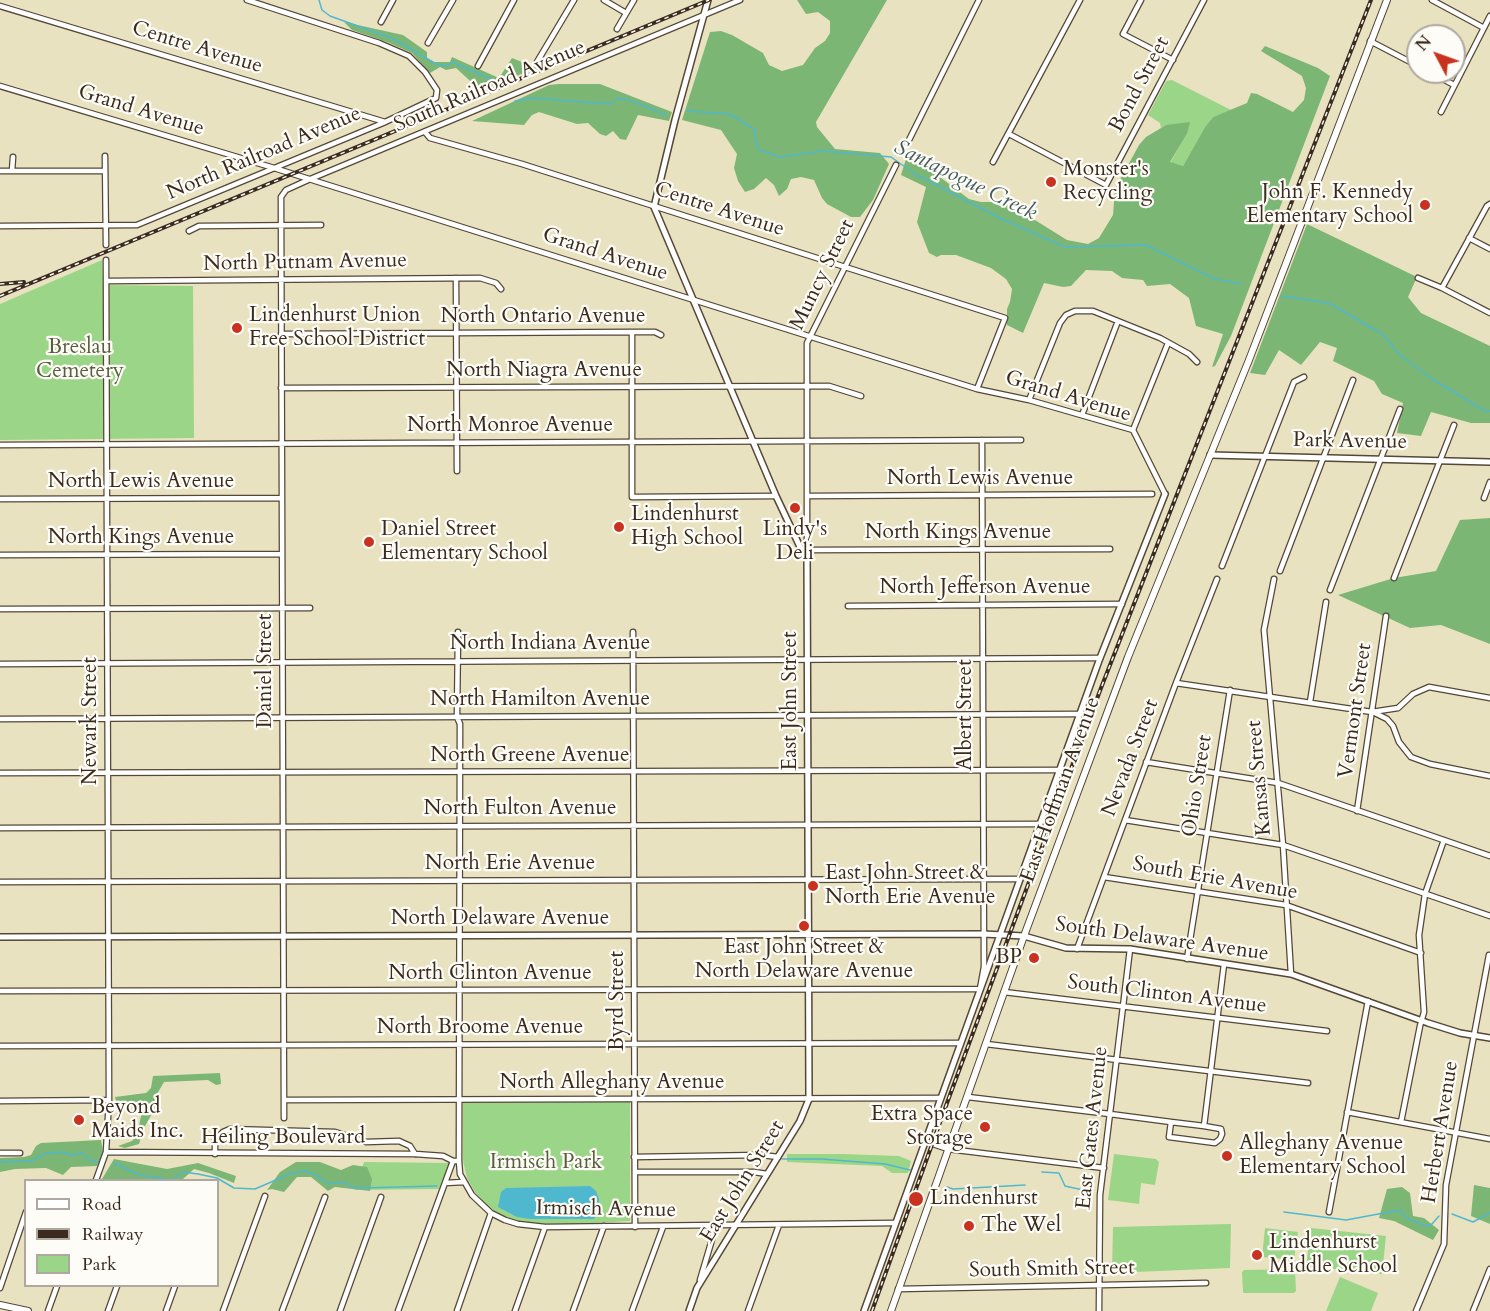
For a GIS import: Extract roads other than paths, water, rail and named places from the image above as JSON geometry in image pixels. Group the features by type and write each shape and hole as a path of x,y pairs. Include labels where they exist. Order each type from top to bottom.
{"main road":[{"name":"East Hoffman Avenue","path":"891,1311 1024,936 1132,646 1277,286 1387,0"},
{"path":"0,1305 10,1309 28,1311"}],"street":[{"name":"North Railroad Avenue","path":"105,225 137,225 385,122 436,98 437,90 425,72 409,56 379,42 247,0"},
{"path":"381,22 393,0"},
{"path":"428,43 453,0"},
{"path":"478,66 514,0"},
{"path":"537,62 574,0"},
{"path":"604,0 626,13"},
{"path":"617,29 634,0"},
{"path":"708,0 654,207 776,496 801,549 807,550"},
{"name":"South Railroad Avenue","path":"280,225 281,196 286,190 740,0"},
{"path":"907,144 980,0"},
{"path":"993,162 1080,0"},
{"path":"1141,0 1123,34 1173,60"},
{"name":"Bond Street","path":"1009,134 1106,185 1204,0"},
{"path":"1432,0 1484,28"},
{"name":"Centre Avenue","path":"0,6 385,122"},
{"path":"1441,112 1490,16"},
{"path":"1370,41 1406,60"},
{"name":"Grand Avenue","path":"0,86 274,168 977,388 1029,400 1133,430 1165,494"},
{"name":"Centre Avenue","path":"425,132 430,138 522,164 1005,318 977,388"},
{"path":"105,156 106,245"},
{"path":"12,171 13,158"},
{"name":"Muncy Street","path":"807,550 807,343 896,165"},
{"path":"0,171 105,171"},
{"path":"1442,288 1490,204"},
{"path":"0,226 105,225"},
{"name":"Daniel Street","path":"280,225 284,1118"},
{"path":"189,231 199,226 321,225"},
{"path":"1469,238 1490,249"},
{"name":"Newark Street","path":"96,1179 106,1152 110,1101 107,882 109,827 106,260"},
{"path":"456,278 457,471"},
{"name":"North Putnam Avenue","path":"107,281 480,278 496,283 501,289"},
{"path":"1418,278 1490,314"},
{"path":"1029,400 1060,323 1066,315 1083,309 1118,321 1168,343 1189,354 1197,362"},
{"path":"1082,415 1118,321"},
{"path":"632,332 632,497 776,496"},
{"name":"North Ontario Avenue","path":"281,334 655,332 661,335"},
{"path":"1133,430 1168,343"},
{"path":"1222,566 1294,382 1304,377"},
{"path":"1280,571 1353,380"},
{"name":"North Niagra Avenue","path":"281,388 829,386 861,396"},
{"path":"1330,590 1400,409"},
{"path":"1394,578 1454,425"},
{"name":"Albert Street","path":"980,989 984,967 982,440"},
{"name":"North Monroe Avenue","path":"0,445 1021,441"},
{"name":"Park Avenue","path":"1210,455 1490,462"},
{"path":"1484,498 1490,482"},
{"name":"North Lewis Avenue","path":"807,496 1152,494"},
{"name":"East Hoffman Avenue","path":"864,1311 1100,658 1165,494"},
{"name":"North Lewis Avenue","path":"0,499 282,498"},
{"name":"North Kings Avenue","path":"807,550 1110,549"},
{"name":"East John Street","path":"698,1288 800,1121 809,1099 807,550"},
{"name":"North Kings Avenue","path":"0,555 282,554"},
{"name":"Nevada Street","path":"1077,949 1217,579"},
{"name":"Kansas Street","path":"1274,579 1264,630 1283,845 1291,974"},
{"path":"1310,702 1326,602"},
{"name":"North Jefferson Avenue","path":"848,606 1122,604"},
{"path":"0,609 310,608"},
{"name":"Vermont Street","path":"1357,811 1386,616"},
{"path":"398,1311 445,1183 456,1161 460,1099 458,632"},
{"name":"Byrd Street","path":"633,632 635,1227"},
{"name":"North Indiana Avenue","path":"0,664 1100,658"},
{"path":"1176,683 1372,712 1387,718 1399,742 1411,757 1430,764 1490,776"},
{"path":"1372,712 1398,708 1413,694 1429,687 1490,698"},
{"name":"Ohio Street","path":"1187,958 1230,690"},
{"name":"North Hamilton Avenue","path":"0,719 1080,714"},
{"path":"1146,762 1278,783 1490,856"},
{"name":"North Greene Avenue","path":"0,773 1060,770"},
{"path":"1125,820 1283,845 1490,916"},
{"name":"North Fulton Avenue","path":"0,828 1040,824"},
{"path":"1401,1122 1424,1012 1419,935 1425,894 1444,840"},
{"name":"South Erie Avenue","path":"1104,877 1286,905 1421,953"},
{"name":"North Erie Avenue","path":"0,882 1020,879"},
{"name":"South Delaware Avenue","path":"999,934 1024,936 1066,948 1130,949 1291,974 1421,1020 1490,1038"},
{"name":"North Delaware Avenue","path":"0,937 999,934"},
{"name":"East Gates Avenue","path":"1100,1311 1100,1195 1130,949"},
{"name":"Herbert Avenue","path":"1416,1310 1444,1244 1446,1185 1489,955"},
{"path":"1204,1126 1224,964"},
{"name":"North Clinton Avenue","path":"0,991 980,989"},
{"name":"South Clinton Avenue","path":"1004,992 1327,1031"},
{"path":"1329,1212 1368,1001"},
{"name":"North Broome Avenue","path":"0,1046 960,1044"},
{"path":"986,1044 1308,1083"},
{"path":"968,1097 1204,1126 1222,1130 1219,1141 1215,1143 1169,1137 1171,1122"},
{"name":"North Alleghany Avenue","path":"284,1100 940,1098"},
{"path":"0,1101 110,1101"},
{"path":"1347,1112 1490,1139"},
{"path":"215,1154 215,1140 223,1131 230,1129 335,1132 366,1142 399,1141 411,1146 415,1154"},
{"path":"924,1141 948,1149 1104,1168"},
{"name":"Heiling Boulevard","path":"106,1152 415,1154 443,1156 456,1161"},
{"path":"0,1154 20,1153"},
{"path":"634,1157 750,1155 778,1157"},
{"name":"Irmisch Avenue","path":"456,1161 460,1174 472,1195 492,1213 518,1224 545,1227 663,1227 895,1223"},
{"path":"635,1172 754,1172 767,1174"},
{"path":"445,1183 464,1182"},
{"path":"223,1311 265,1196"},
{"path":"282,1311 325,1197"},
{"path":"340,1311 381,1197"},
{"path":"457,1311 492,1213"},
{"path":"0,1288 24,1218"},
{"path":"748,1311 779,1225"},
{"path":"573,1311 604,1226"},
{"name":"East John Street","path":"689,1311 716,1226"},
{"path":"515,1311 545,1227"},
{"path":"632,1311 663,1227"},
{"path":"1473,1311 1490,1269"},
{"name":"South Smith Street","path":"898,1289 1206,1283"},
{"path":"48,1311 57,1287"},
{"path":"108,1311 117,1287"},
{"path":"166,1311 175,1287"},
{"path":"1416,1310 1423,1311"}],"water":[{"path":"590,1186 596,1191 599,1199 594,1219 530,1219 517,1217 498,1207 501,1192 506,1188"}],"waterway":[{"name":"Santapogue Creek","path":"319,0 322,10 330,16 394,39 436,64 447,66 452,62 498,82"},
{"name":"Santapogue Creek","path":"515,101 532,98 610,104 618,98 632,101 666,115"},
{"name":"Santapogue Creek","path":"687,111 730,114 755,130 759,150 780,157 824,151 891,157 915,174 1002,219 1065,247 1146,245 1215,279 1242,284"},
{"name":"Santapogue Creek","path":"1282,296 1329,303 1382,334 1401,356 1432,379 1485,411 1490,411"},
{"path":"0,1162 31,1161 47,1153 61,1152 73,1155 82,1153 91,1161 98,1162"},
{"path":"782,1159 822,1159 885,1164 910,1170"},
{"path":"114,1163 140,1175 165,1179"},
{"path":"219,1179 234,1188 255,1189 292,1173 306,1171 328,1184 345,1182 351,1187 437,1186"},
{"path":"173,1179 183,1172 219,1179"},
{"path":"1042,1172 1059,1173 1065,1186 1092,1192"},
{"path":"947,1187 953,1189 1025,1185"},
{"path":"1284,1212 1346,1220 1400,1210 1407,1218 1426,1226 1432,1224 1439,1216"},
{"path":"1452,1214 1473,1222 1490,1213"}],"railway":[{"path":"0,296 709,0"},
{"path":"872,1311 1101,688 1371,0"},
{"path":"0,284 24,282"}],"place":[{"name":"Monster's Recycling","path":"1051,182"},
{"name":"John F. Kennedy Elementary School","path":"1425,205"},
{"name":"Lindenhurst Union Free School District","path":"237,328"},
{"name":"Lindy's Deli","path":"795,508"},
{"name":"Lindenhurst High School","path":"619,527"},
{"name":"Daniel Street Elementary School","path":"369,542"},
{"name":"East John Street & North Erie Avenue","path":"813,886"},
{"name":"East John Street & North Delaware Avenue","path":"804,926"},
{"name":"BP","path":"1034,958"},
{"name":"Beyond Maids Inc.","path":"79,1120"},
{"name":"Extra Space Storage","path":"985,1127"},
{"name":"Alleghany Avenue Elementary School","path":"1227,1156"},
{"name":"Lindenhurst","path":"916,1199"},
{"name":"The Wel","path":"969,1226"},
{"name":"Lindenhurst Middle School","path":"1257,1255"}],"park label":[{"name":"Breslau Cemetery","path":"80,360"},
{"name":"Irmisch Park","path":"546,1163"}]}
